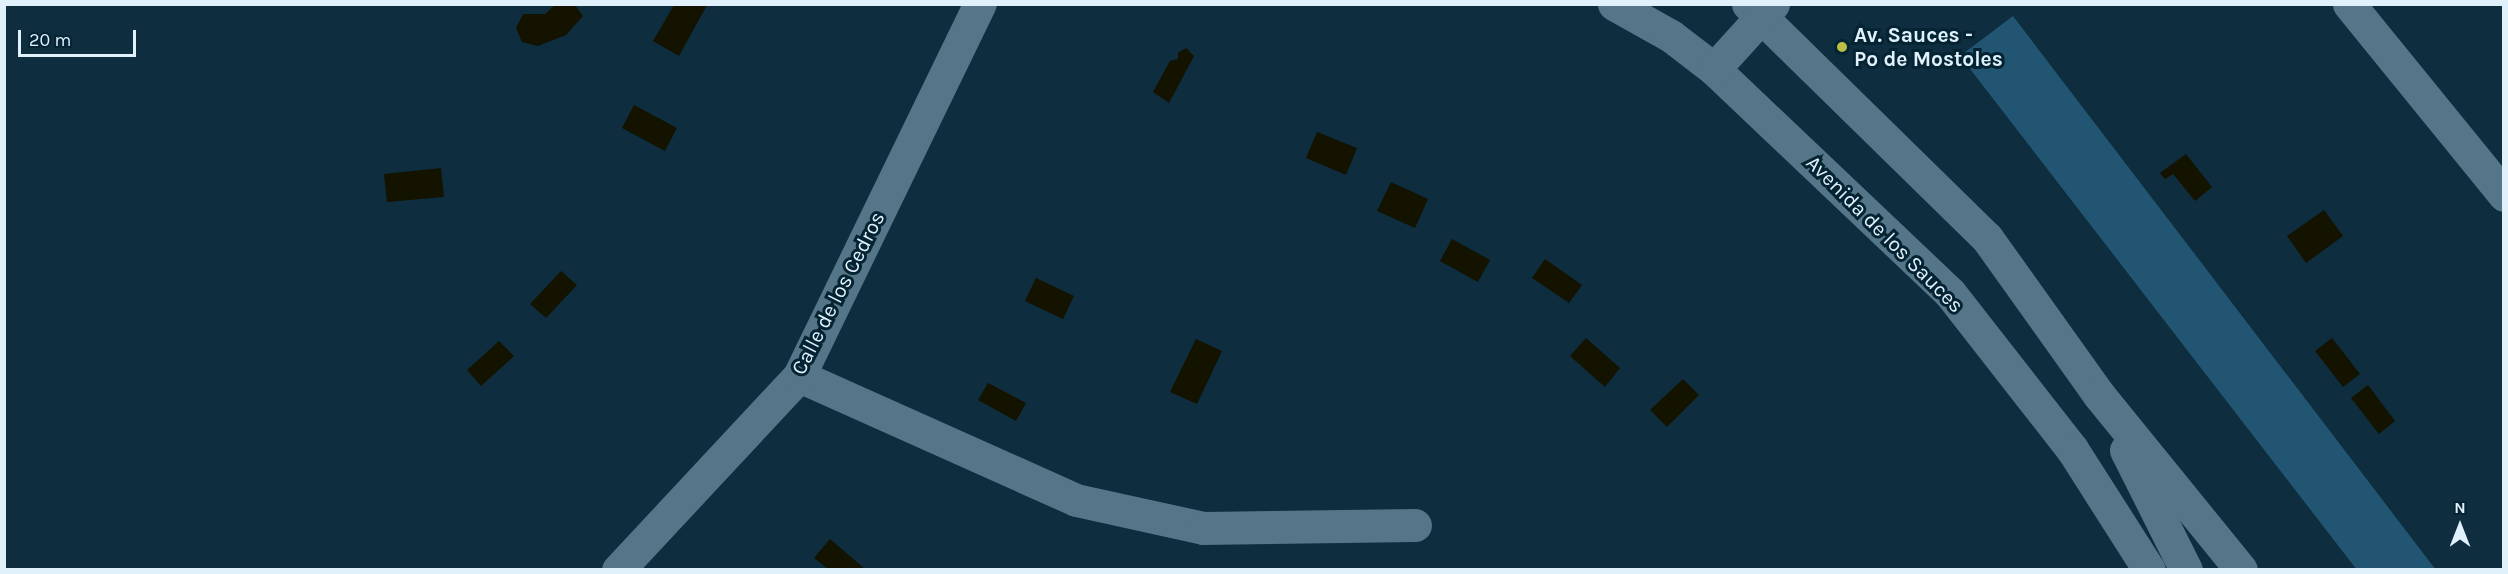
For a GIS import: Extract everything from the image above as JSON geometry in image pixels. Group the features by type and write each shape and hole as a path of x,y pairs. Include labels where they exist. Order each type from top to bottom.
{"street":[{"name":"Calle de los Cedros","path":"618,570 799,376 980,4"},
{"name":"Avenida de los Sauces","path":"1614,4 1671,36 1714,69 1950,293 2072,449 2148,570"},
{"path":"2349,4 2504,195"},
{"path":"1714,69 1761,8 1987,238 2099,395 2241,570"},
{"path":"799,376 1076,500 1203,528 1415,525"},
{"path":"2099,395 2186,570"}],"shaded area":[{"path":"556,4 575,5 583,16 566,35 538,46 522,42 516,28 523,14 545,14"},
{"path":"674,5 707,5 679,56 653,41"},
{"path":"1186,48 1194,56 1169,103 1153,92 1170,61 1178,59 1178,53"},
{"path":"634,105 677,128 665,151 622,128"},
{"path":"1317,132 1357,148 1346,175 1306,158"},
{"path":"2186,154 2212,187 2195,201 2173,174 2165,179 2160,173"},
{"path":"441,168 444,197 387,202 384,174"},
{"path":"1391,182 1428,199 1415,228 1377,211"},
{"path":"2324,210 2343,236 2306,263 2287,236"},
{"path":"1452,239 1490,260 1478,282 1440,261"},
{"path":"1545,259 1582,285 1569,303 1532,278"},
{"path":"561,271 577,285 546,318 530,304"},
{"path":"1036,278 1074,296 1063,319 1025,301"},
{"path":"1586,338 1620,368 1605,387 1570,356"},
{"path":"2332,338 2360,374 2343,387 2315,351"},
{"path":"1196,339 1222,351 1197,404 1170,392"},
{"path":"499,341 514,356 481,386 467,370"},
{"path":"1683,379 1699,395 1667,427 1650,410"},
{"path":"988,383 1026,403 1016,421 978,400"},
{"path":"2368,385 2395,421 2379,434 2351,398"},
{"path":"830,539 865,569 828,569 814,558"}],"building":[{"path":"2013,16 2436,570 2357,570 1960,56"}],"place":[{"name":"Av. Sauces - Pº de Mostoles","path":"1842,47"}]}
